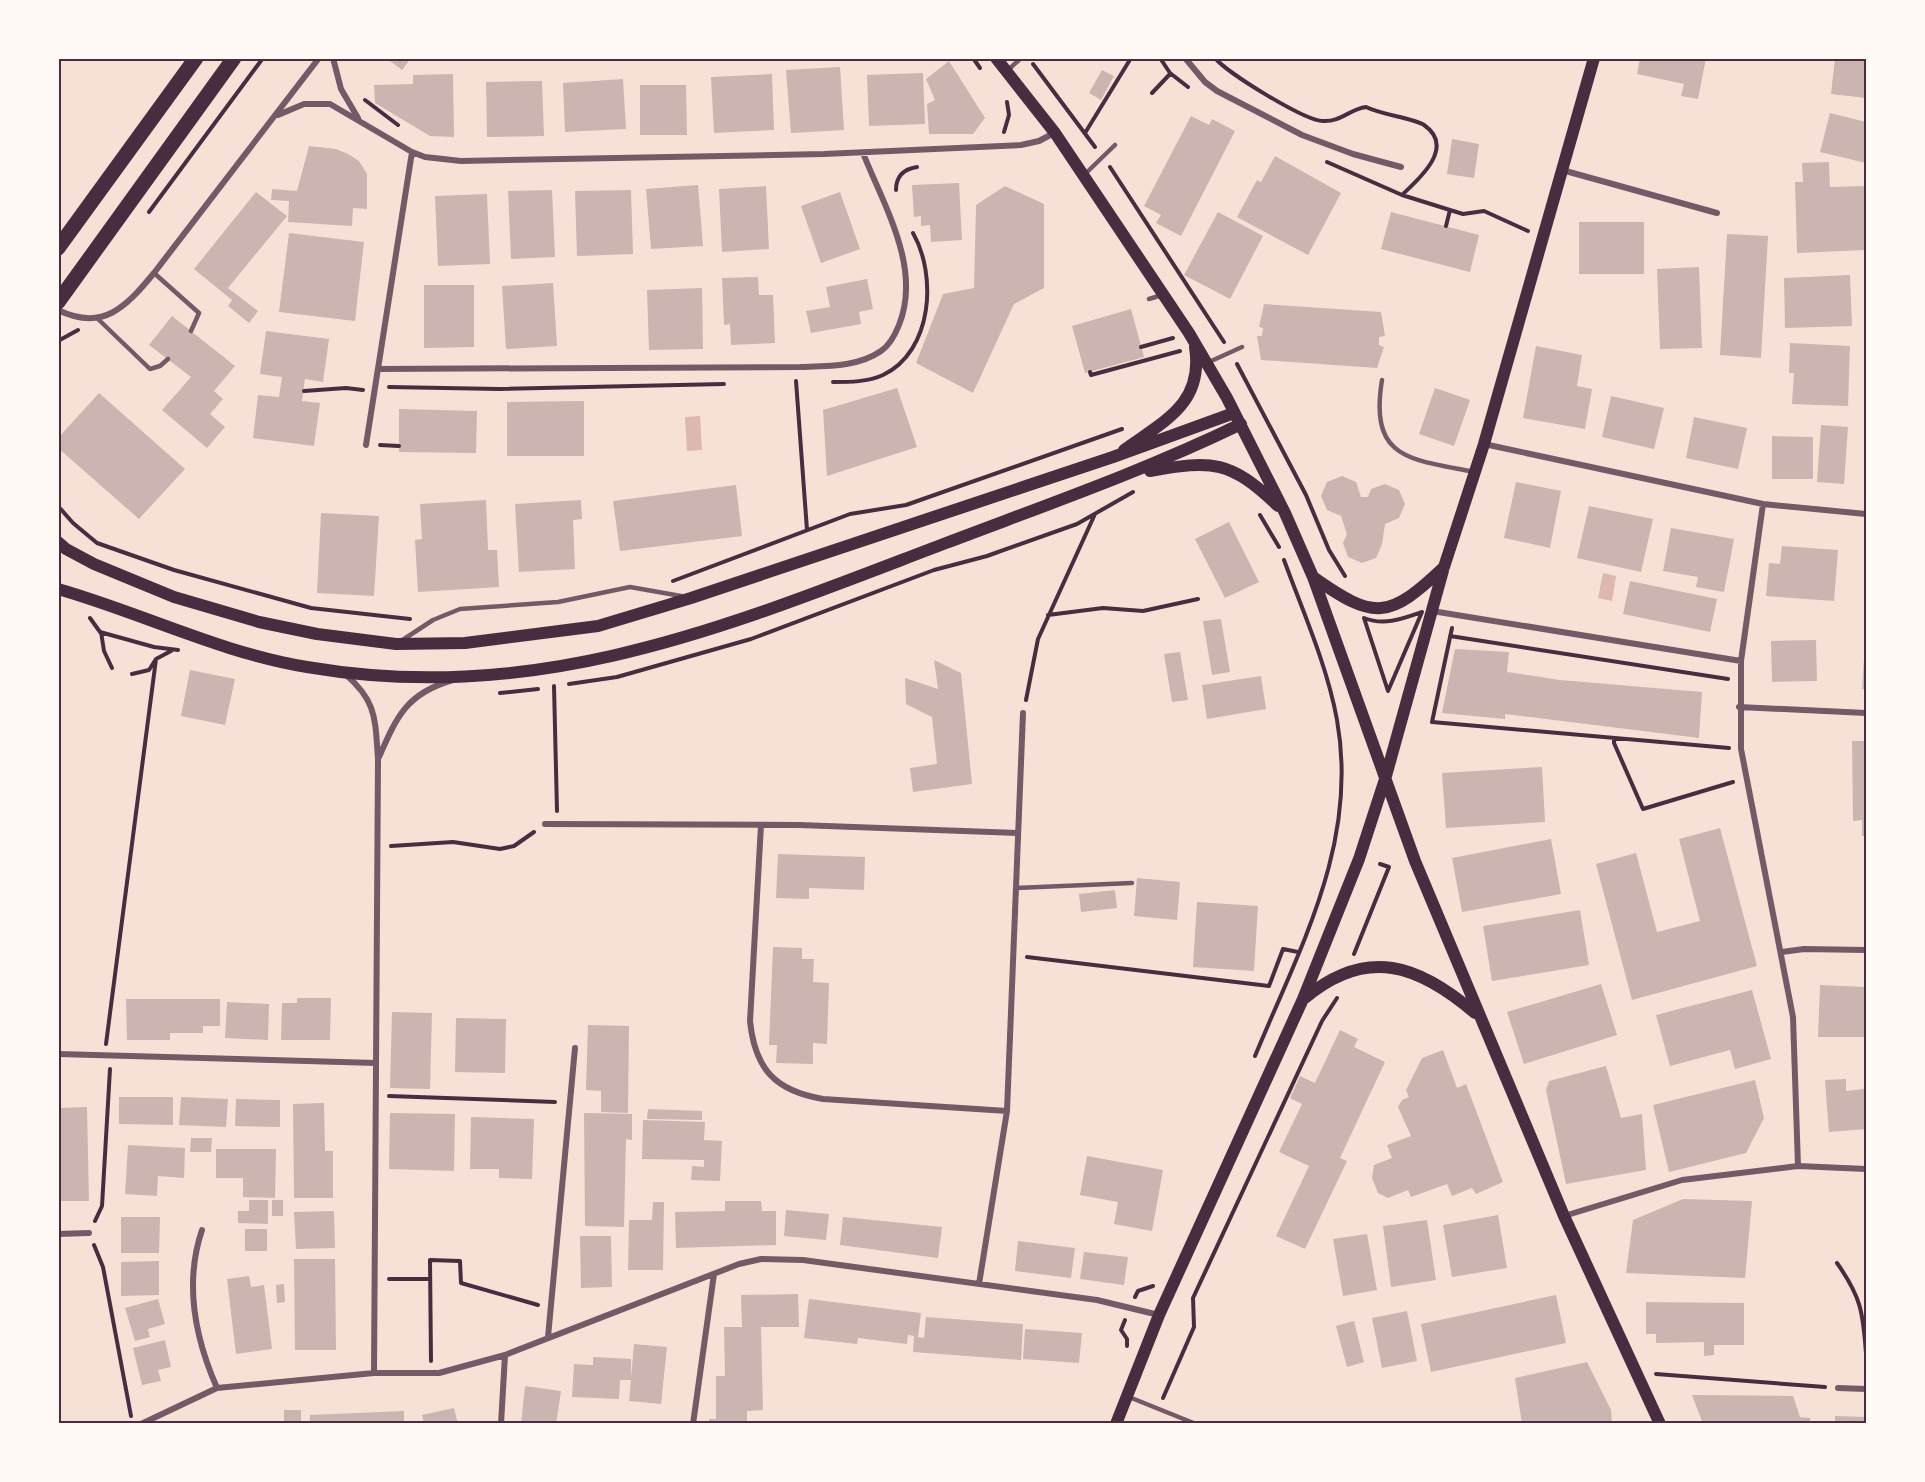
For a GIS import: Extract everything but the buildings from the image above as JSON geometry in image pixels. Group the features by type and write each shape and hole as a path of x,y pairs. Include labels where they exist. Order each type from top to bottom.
{"main road":[{"path":"58,248 196,58"},
{"path":"58,303 234,58"},
{"path":"996,58 1055,133 1165,294 1208,363 1285,513 1313,577 1386,776 1414,861 1564,1216 1660,1424"},
{"path":"1116,1424 1159,1315 1303,999 1359,859 1386,776 1444,567 1484,444 1594,58"},
{"path":"1113,457 1157,427 1190,395 1196,382 1197,361 1189,333"},
{"path":"58,542 66,549 94,564 174,597 259,622 317,634 396,644 465,643 598,626 691,598 1113,457 1234,413"},
{"path":"58,589 250,655 308,668 459,678 525,672 597,661 717,628 1132,474 1240,424"},
{"path":"1132,474 1187,465 1224,467 1259,489 1285,513"},
{"path":"1313,577 1361,607 1386,608 1407,600 1444,567"},
{"path":"1303,999 1337,976 1383,965 1402,968 1431,980 1449,991 1479,1016"}],"street":[{"path":"58,310 79,319 98,319 125,304 154,273 320,58"},
{"path":"333,58 341,89 359,119"},
{"path":"1185,58 1205,82 1217,91 1302,135 1353,154 1401,167"},
{"path":"278,115 304,104 315,102 330,104 412,152 424,157 461,161 862,153 1021,144 1039,141 1055,133"},
{"path":"366,445 412,152"},
{"path":"378,369 842,366 867,358 888,345 901,321 908,296 906,268 888,213 862,153"},
{"path":"1562,170 1717,213"},
{"path":"1484,444 1763,504 1866,514"},
{"path":"1763,504 1741,661 1739,707 1741,749 1793,1017 1798,1166"},
{"path":"1432,610 1741,661"},
{"path":"342,671 360,687 370,701 376,727 378,759 374,1373"},
{"path":"378,759 399,714 410,701 425,690 459,678"},
{"path":"1739,707 1866,713"},
{"path":"979,1284 1007,1111 1023,713"},
{"path":"545,824 761,825 1018,833"},
{"path":"761,825 750,1022 753,1045 763,1066 779,1084 800,1095 823,1100 1007,1111"},
{"path":"1782,952 1804,949 1866,950"},
{"path":"548,1337 575,1048"},
{"path":"58,1054 376,1063"},
{"path":"1564,1216 1682,1180 1798,1166 1866,1169"},
{"path":"202,1230 194,1254 191,1278 197,1328 217,1388"},
{"path":"58,1234 89,1233"},
{"path":"141,1424 217,1388 374,1373 431,1373 505,1355 739,1264 784,1258 979,1284 1130,1307 1159,1315"},
{"path":"693,1424 714,1274"},
{"path":"501,1424 505,1355"},
{"path":"1838,1388 1866,1389"}],"lane":[{"path":"1007,71 1021,58"},
{"path":"1084,175 1115,145"},
{"path":"154,273 199,314 191,331"},
{"path":"1149,299 1165,294"},
{"path":"98,319 150,369 160,366 168,359"},
{"path":"1208,363 1242,347"},
{"path":"1382,380 1378,408 1380,424 1396,450 1421,461 1475,472"},
{"path":"396,644 433,620 460,609 558,602 630,586 691,598"},
{"path":"1016,888 1132,883"},
{"path":"1127,1396 1196,1424"}],"path":[{"path":"144,219 263,58"},
{"path":"973,58 984,73"},
{"path":"1029,58 1104,157 1231,352 1306,495 1329,550 1349,581"},
{"path":"1085,133 1131,58"},
{"path":"1160,58 1170,73 1196,91"},
{"path":"1215,58 1232,74 1320,122 1342,119 1358,108 1366,107 1378,113 1425,126 1434,139 1436,155 1421,178 1402,195"},
{"path":"1152,93 1170,73"},
{"path":"359,95 402,128"},
{"path":"997,135 1004,132 1008,126 1009,106 1003,97"},
{"path":"1450,210 1463,214 1484,211 1496,218 1505,219 1509,224 1524,231 1535,231"},
{"path":"1141,347 1174,338"},
{"path":"1090,372 1091,375 1182,351"},
{"path":"795,367 807,530"},
{"path":"304,391 346,388"},
{"path":"648,590 850,514 906,505 1123,429"},
{"path":"489,693 617,677 751,639 934,570 987,556 1077,524 1143,488"},
{"path":"58,506 73,524 97,543 174,570 312,608 399,619 433,620"},
{"path":"1023,713 1038,639 1095,514"},
{"path":"1252,1065 1323,890 1336,852 1341,774 1337,721 1321,662 1283,555 1259,514"},
{"path":"1048,615 1103,608 1143,611 1198,599"},
{"path":"1422,612 1388,691 1364,618 1379,623 1402,619 1422,612"},
{"path":"1455,614 1432,722 1741,749"},
{"path":"100,632 104,651 112,668"},
{"path":"1450,636 1740,680"},
{"path":"132,674 148,670 156,660 172,651"},
{"path":"133,1424 103,1267 89,1233 102,1206 107,1056 156,660"},
{"path":"554,686 557,824"},
{"path":"1614,739 1614,744 1644,809 1732,782"},
{"path":"378,847 453,842 500,849 514,846 545,824"},
{"path":"1362,958 1352,958 1389,867 1380,864"},
{"path":"1013,956 1269,986 1283,949 1319,960"},
{"path":"1158,1408 1194,1327 1193,1298 1322,1021 1339,994"},
{"path":"376,1096 570,1102"},
{"path":"431,1373 430,1260 460,1261 461,1283 550,1309"},
{"path":"1837,1263 1854,1287 1861,1306 1866,1353"},
{"path":"375,1279 430,1279"},
{"path":"1127,1351 1127,1339 1121,1330 1130,1307 1138,1291 1159,1283"},
{"path":"1636,1373 1838,1388"}],"shaded area":[{"path":"700,416 702,450 687,451 685,417"},
{"path":"1603,573 1616,576 1612,601 1598,598"}]}
